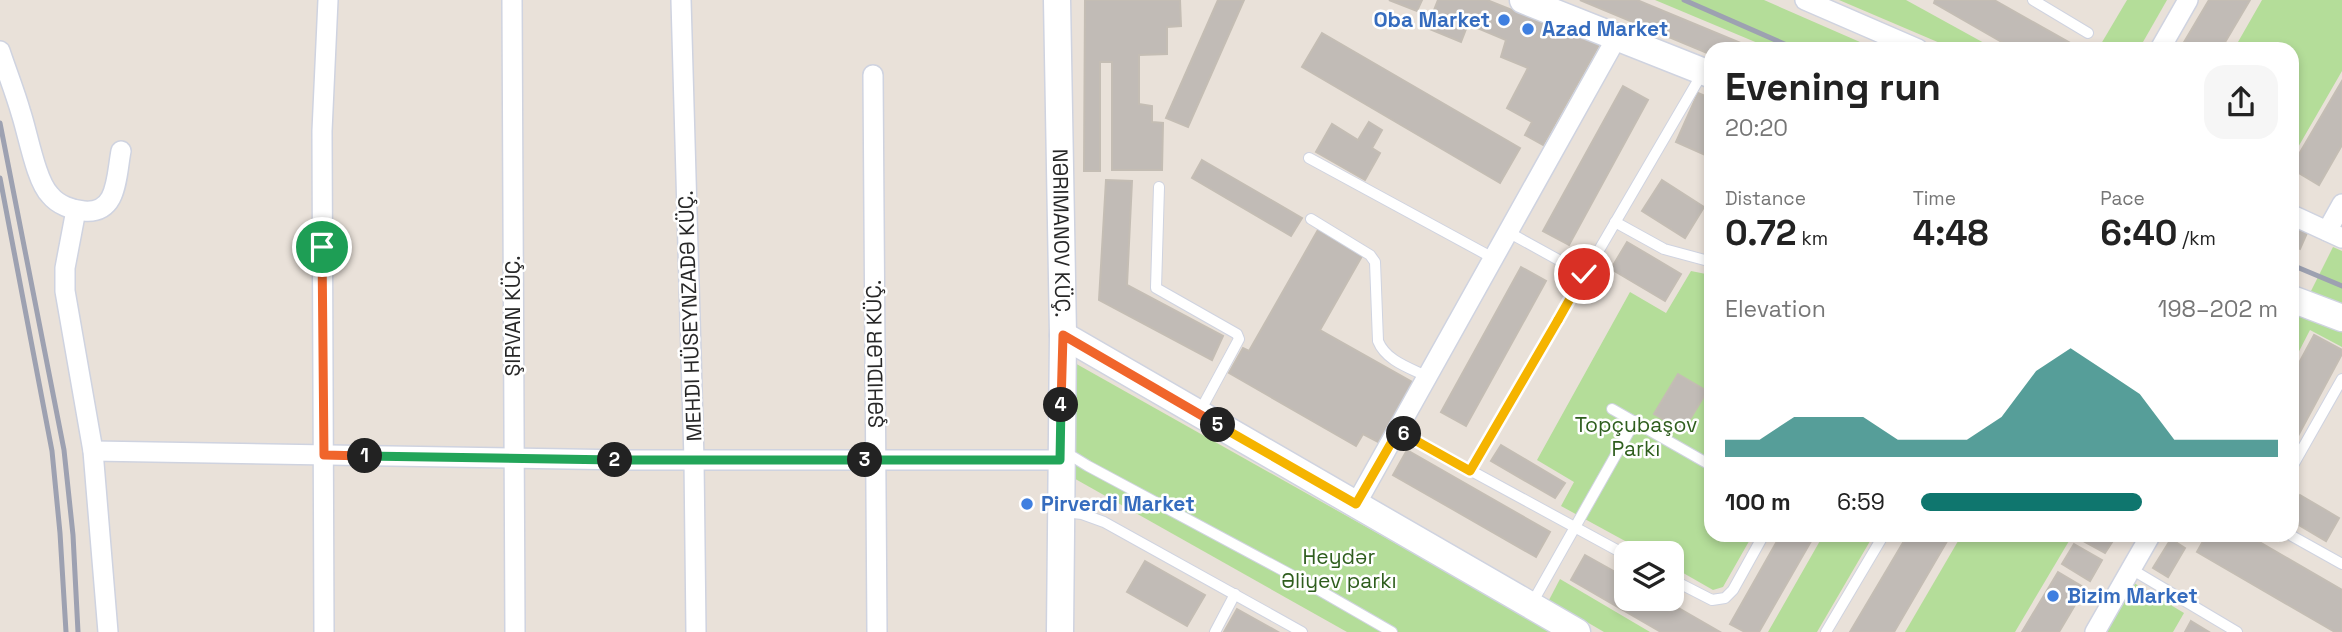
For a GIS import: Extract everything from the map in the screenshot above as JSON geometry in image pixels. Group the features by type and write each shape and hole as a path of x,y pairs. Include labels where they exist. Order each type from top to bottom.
{"main road":[{"name":"NƏRIMANOV KÜÇ.","path":"1057,0 1063,335 1060,632"},
{"path":"1523,0 1704,72"},
{"path":"2299,302 2342,318"},
{"path":"1063,335 1577,632"}],"street":[{"path":"324,632 322,144 328,0"},
{"name":"ŞIRVAN KÜÇ.","path":"512,0 515,632"},
{"name":"MEHDI HÜSEYNZADƏ KÜÇ.","path":"681,0 696,632"},
{"path":"1805,0 1902,42"},
{"path":"2164,42 2188,0"},
{"path":"1356,504 1617,37"},
{"path":"0,51 39,172 48,194 60,204 76,210 94,212 104,208 111,199 121,151"},
{"name":"ŞƏHIDLƏR KÜÇ.","path":"873,75 877,632"},
{"path":"2299,218 2334,234 2342,204"},
{"path":"76,210 65,268 65,291 93,451 108,632"},
{"path":"93,451 694,460 877,460 1060,454"},
{"path":"2095,632 2147,542"}],"lane":[{"path":"2033,0 2088,33"},
{"path":"1470,471 1584,274 1704,78"},
{"path":"1310,158 1493,258"},
{"path":"1159,187 1156,288 1237,334 1239,339 1199,414"},
{"path":"1311,219 1370,254 1375,262 1378,341 1387,355 1427,377"},
{"path":"1615,222 1664,249 1704,260"},
{"path":"1508,232 1584,274"},
{"path":"2299,455 2342,379"},
{"path":"1612,409 1704,461"},
{"path":"1531,605 1635,421"},
{"path":"1398,431 1614,549"},
{"path":"1060,454 1312,586 1392,632"},
{"path":"1060,512 1082,514 1104,522 1302,632"},
{"path":"2299,540 2342,564"},
{"path":"1684,586 1712,600 1725,598 1733,590 1760,542"},
{"path":"1826,632 1879,542"},
{"path":"2131,569 2237,632"},
{"path":"1215,632 1235,594"}],"green space":[{"path":"1655,0 1764,0 1860,42 1755,42"},
{"path":"1839,0 1906,0 1982,42 1938,42"},
{"path":"2127,0 2167,0 2143,42 2102,42"},
{"path":"2262,0 2342,0 2342,71 2299,146 2299,42 2238,42"},
{"path":"2333,247 2342,251 2342,305 2310,293"},
{"name":"Topçubaşov Parkı","path":"1691,271 1704,274 1704,542 1749,542 1723,587 1713,590 1684,573 1684,541 1625,541 1561,506 1574,482 1537,460 1630,292 1666,313"},
{"path":"2299,314 2342,328 2342,347 2310,330 2299,351"},
{"name":"Heydər Əliyev parkı","path":"1073,362 1553,632 1347,632 1070,476"},
{"path":"1819,542 1870,542 1817,632 1768,632"},
{"path":"1958,542 2068,542 2015,632 1905,632"},
{"path":"1560,579 1650,632 1604,632 1549,600"},
{"path":"2134,583 2184,613 2173,632 2105,632"}],"building":[{"path":"1085,0 1180,0 1181,26 1167,27 1167,54 1139,55 1139,104 1152,106 1152,122 1163,123 1162,170 1112,170 1112,62 1100,62 1100,171 1084,171"},
{"path":"1218,0 1244,0 1188,127 1166,118"},
{"path":"1389,0 1422,0 1417,11"},
{"path":"1438,0 1487,0 1599,45 1543,145 1525,135 1532,122 1507,108 1528,68 1501,57 1506,40 1468,24 1461,42 1427,28"},
{"path":"1580,0 1637,0 1738,42 1704,42 1704,52"},
{"path":"1935,0 1994,0 2069,42 2002,42 1934,3"},
{"path":"2209,0 2250,0 2225,42 2184,42"},
{"path":"1322,33 1520,148 1500,183 1302,67"},
{"path":"2342,81 2342,145 2319,185 2299,173 2299,154"},
{"path":"1623,86 1648,100 1569,245 1543,231"},
{"path":"1698,93 1704,96 1704,154 1676,142"},
{"path":"1369,122 1382,130 1372,148 1380,153 1365,180 1316,152 1332,124 1358,140"},
{"path":"1202,160 1302,218 1291,236 1192,178"},
{"path":"1106,180 1132,181 1127,285 1223,336 1212,360 1099,300"},
{"path":"1662,180 1704,207 1685,238 1642,211"},
{"path":"2299,229 2307,233 2299,248"},
{"path":"1318,230 1362,256 1320,330 1412,382 1378,442 1363,434 1356,446 1229,373 1243,348 1249,351"},
{"path":"1627,242 1681,274 1665,301 1611,269"},
{"path":"1521,267 1546,281 1466,426 1441,412"},
{"path":"2314,335 2342,350 2299,434 2299,363"},
{"path":"1678,374 1704,389 1704,396 1683,431 1654,414"},
{"path":"1501,445 1565,483 1555,498 1491,461"},
{"path":"1407,450 1550,532 1536,557 1393,475"},
{"path":"2299,496 2339,518 2326,541 2299,525"},
{"path":"1777,542 1811,542 1759,632 1745,632 1730,624"},
{"path":"1903,542 1946,542 1894,632 1850,632"},
{"path":"2085,542 2112,542 2105,553"},
{"path":"2169,542 2176,542 2185,548 2168,577 2153,568"},
{"path":"2203,542 2259,542 2342,590 2342,632 2335,632 2197,552"},
{"path":"2074,544 2102,560 2090,581 2062,564"},
{"path":"1585,555 1614,571 1614,605 1571,580"},
{"path":"1145,561 1205,595 1187,626 1127,592"},
{"path":"2058,572 2085,588 2059,632 2022,632"},
{"path":"1237,609 1278,632 1224,632"},
{"path":"1625,611 1684,611 1720,632 1661,632"},
{"path":"2191,621 2209,632 2185,632"}],"railway":[{"path":"1684,0 1780,42"},
{"path":"0,123 64,450 73,535 78,632"},
{"path":"0,178 52,451 66,632"},
{"path":"2299,268 2342,286"}],"place":[{"name":"Oba Market","path":"1504,20"},
{"name":"Azad Market","path":"1528,29"},
{"name":"Pirverdi Market","path":"1027,504"},
{"name":"Bizim Market","path":"2053,596"}],"route":[{"path":"322,247 324,455 628,460 1060,460 1063,335 1356,504 1398,431 1470,471 1584,274"}]}
